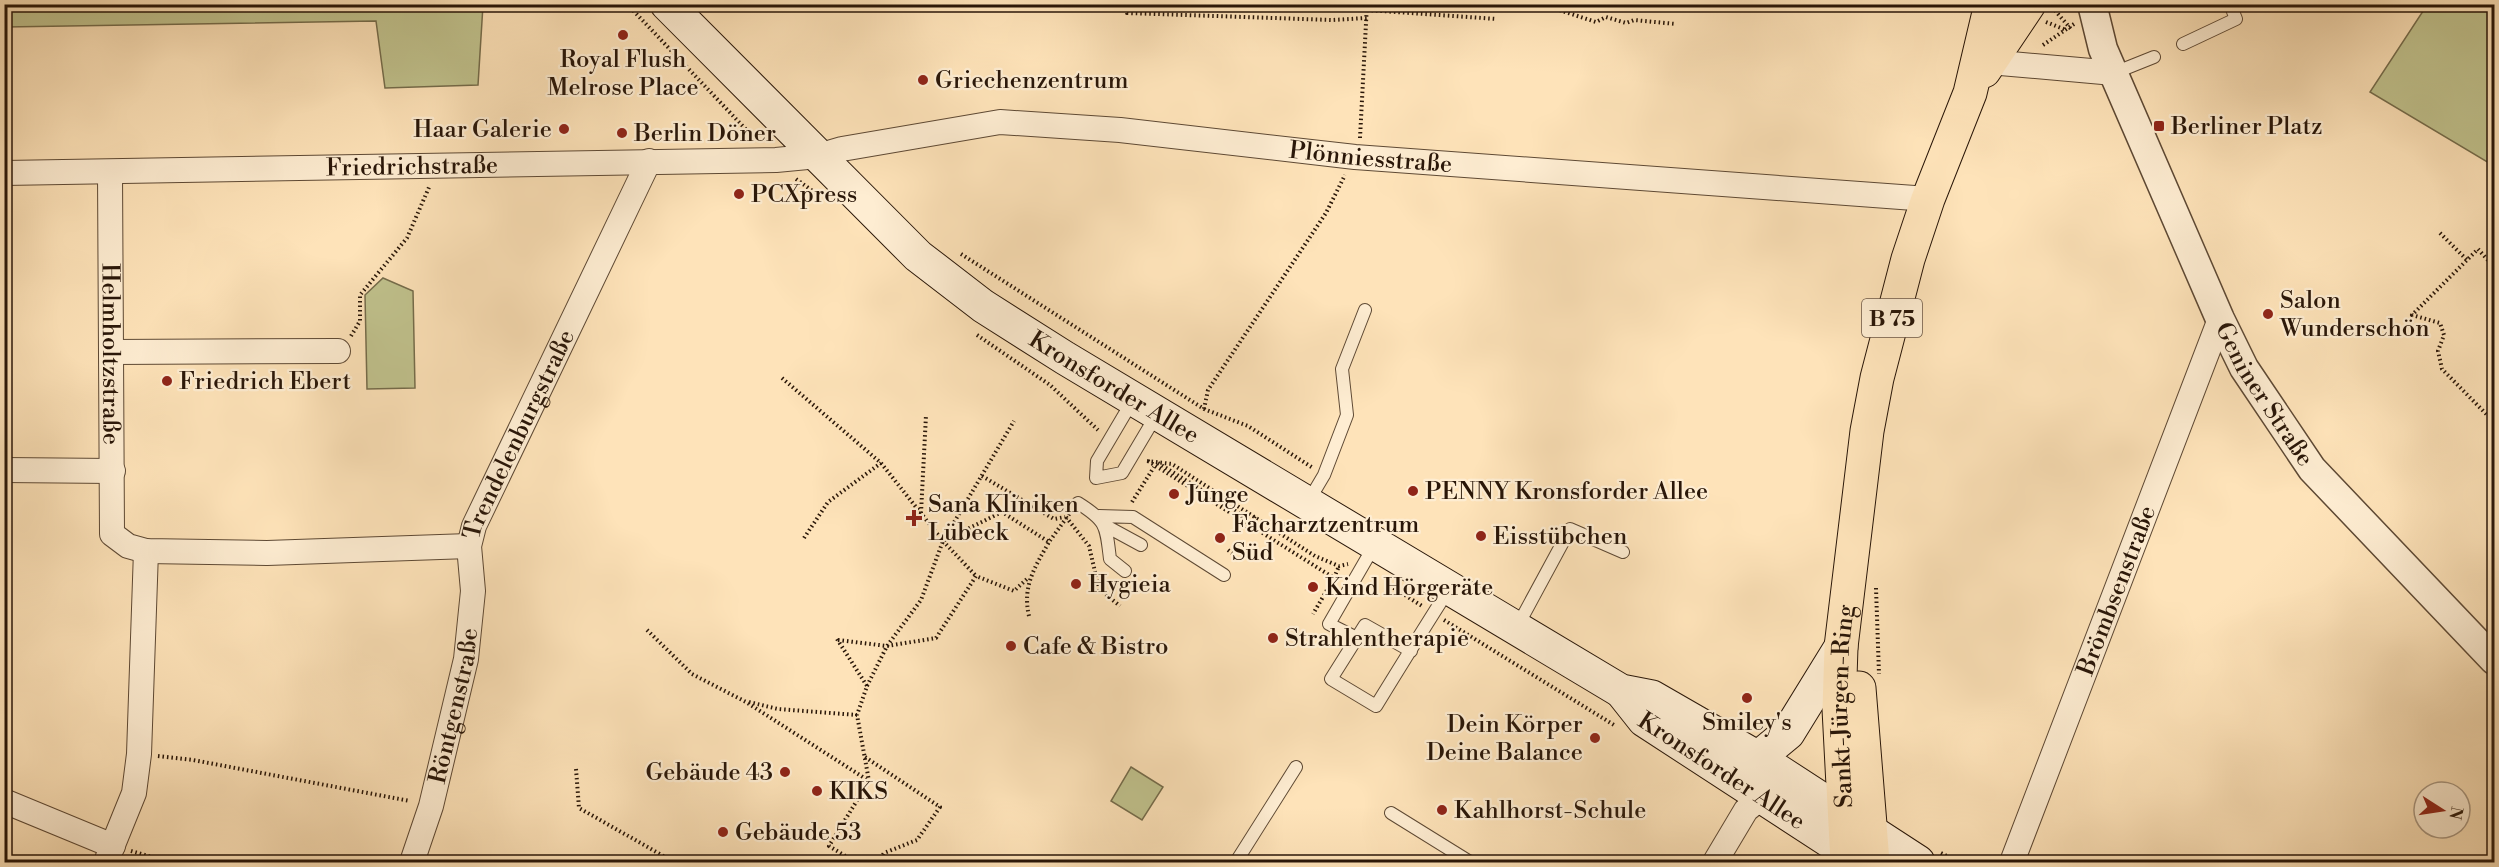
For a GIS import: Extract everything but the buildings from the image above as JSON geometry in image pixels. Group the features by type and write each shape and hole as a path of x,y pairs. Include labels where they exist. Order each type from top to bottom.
{"main road":[{"name":"Kronsforder Allee","path":"667,4 918,256 955,286 1032,337 1308,503 1363,558 1442,601 1517,627 1621,691 1644,720 1761,798 1857,848 1918,862"},
{"name":"Sankt-Jürgen-Ring","path":"1857,848 1839,709 1841,647 1866,442 1877,378 1908,259 1928,198 1970,93 1991,4"},
{"name":"Sankt-Jürgen-Ring","path":"1970,93 1989,62 2037,13"},
{"name":"Sankt-Jürgen-Ring","path":"1852,552 1857,848"},
{"path":"1758,758 1788,733 1841,647"},
{"name":"Kronsforder Allee","path":"1621,691 1652,697 1758,758 1857,848"}],"street":[{"name":"Geniner Straße","path":"2092,4 2109,61 2220,319 2244,368 2312,469 2494,660"},
{"name":"Geniner Straße","path":"2068,17 2109,61"},
{"path":"1989,62 2109,61"},
{"name":"Plönniesstraße","path":"818,156 842,149 1000,122 1120,130 1355,157 1928,198"},
{"name":"Friedrichstraße","path":"4,173 776,160 818,156"},
{"name":"Trendelenburgstraße","path":"112,534 128,546 146,551 267,553 469,546 479,515 649,161"},
{"name":"Helmholtzstraße","path":"110,172 112,534"},
{"name":"Brömbsenstraße","path":"2012,862 2220,319"},
{"path":"112,352 327,352"},
{"path":"4,470 113,471"},
{"name":"Röntgenstraße","path":"412,862 431,806 466,659 473,591 469,546"},
{"path":"4,801 110,854 134,793 139,754 146,551"},
{"path":"1715,862 1746,810 1761,798"}],"lane":[{"path":"2183,44 2236,19 2230,4"},
{"path":"2109,61 2154,57"},
{"path":"1308,503 1324,475 1347,415 1342,369 1365,310"},
{"path":"1146,406 1133,454 1122,473 1096,478 1096,461 1108,440 1146,406"},
{"path":"1078,503 1141,545"},
{"path":"1103,521 1133,517 1224,575"},
{"path":"1103,521 1110,559 1125,571"},
{"path":"1517,627 1570,529 1623,552"},
{"path":"1357,638 1329,624 1363,558"},
{"path":"1411,651 1365,625 1331,679 1376,706 1411,651 1442,601"},
{"path":"1236,862 1296,767"},
{"path":"1390,813 1470,862"}],"path":[{"path":"627,4 776,160 827,202"},
{"path":"1125,4 1127,13 1332,20 1367,18"},
{"path":"1204,409 1208,390 1326,213 1355,157 1360,135 1367,4"},
{"path":"1555,4 1556,9 1596,22 1606,17 1626,23 1634,20 1676,24"},
{"path":"1367,10 1497,19"},
{"path":"2037,13 2068,17"},
{"path":"327,352 354,334 360,321 360,295 407,238 430,184 443,164"},
{"path":"2440,233 2467,261"},
{"path":"2494,267 2478,249 2412,315 2440,323 2444,334 2438,351 2442,369 2494,422"},
{"path":"975,334 1050,384 1075,411 1108,440"},
{"path":"782,378 881,463 943,541 976,576 1014,591 1028,578 1066,517"},
{"path":"921,514 926,415"},
{"path":"855,862 829,846 869,781 857,715 867,686 887,646 921,600 943,541 1014,421"},
{"path":"1133,454 1147,460 1172,464 1315,556 1339,566 1363,558 1442,601 1623,731"},
{"path":"1147,460 1176,482 1320,572 1334,578"},
{"path":"1157,462 1245,517 1248,526"},
{"path":"804,538 828,502 881,463"},
{"path":"1128,508 1154,467"},
{"path":"982,476 1054,519 1066,517"},
{"path":"943,541 1002,512 1049,542"},
{"path":"1248,526 1255,516"},
{"path":"1066,517 1089,546 1099,589 1120,606"},
{"path":"1313,614 1339,566"},
{"path":"867,686 837,639 887,646 936,638 976,576"},
{"path":"1028,578 1029,616"},
{"path":"1875,584 1879,678"},
{"path":"647,630 692,674 746,702 869,781"},
{"path":"746,702 778,709 857,715"},
{"path":"139,754 204,762 431,806"},
{"path":"864,757 940,807 917,840 884,853 878,862"},
{"path":"576,769 579,808 673,862"},
{"path":"110,854 169,862"},
{"path":"520,859 527,862"}],"green space":[{"path":"4,5 483,5 478,85 385,88 376,21 5,27"},
{"path":"2427,5 2485,5 2494,10 2494,166 2370,92"},
{"path":"383,278 413,291 415,388 367,389 365,295"},
{"path":"1131,767 1163,787 1142,820 1111,801"}],"place":[{"name":"Royal Flush Melrose Place","path":"623,35"},
{"name":"Griechenzentrum","path":"923,80"},
{"name":"Berliner Platz","path":"2159,126"},
{"name":"Haar Galerie","path":"564,129"},
{"name":"Berlin Döner","path":"622,133"},
{"name":"PCXpress","path":"739,194"},
{"name":"Salon Wunderschön","path":"2268,314"},
{"name":"Friedrich Ebert","path":"167,381"},
{"name":"PENNY Kronsforder Allee","path":"1413,491"},
{"name":"Junge","path":"1174,494"},
{"name":"Sana Kliniken Lübeck","path":"914,518"},
{"name":"Eisstübchen","path":"1481,536"},
{"name":"Facharztzentrum Süd","path":"1220,538"},
{"name":"Hygieia","path":"1076,584"},
{"name":"Kind Hörgeräte","path":"1313,587"},
{"name":"Strahlentherapie","path":"1273,638"},
{"name":"Cafe & Bistro","path":"1011,646"},
{"name":"Smiley's","path":"1747,698"},
{"name":"Dein Körper Deine Balance","path":"1595,738"},
{"name":"Gebäude 43","path":"785,772"},
{"name":"KIKS","path":"817,791"},
{"name":"Kahlhorst-Schule","path":"1442,810"},
{"name":"Gebäude 53","path":"723,832"}]}
